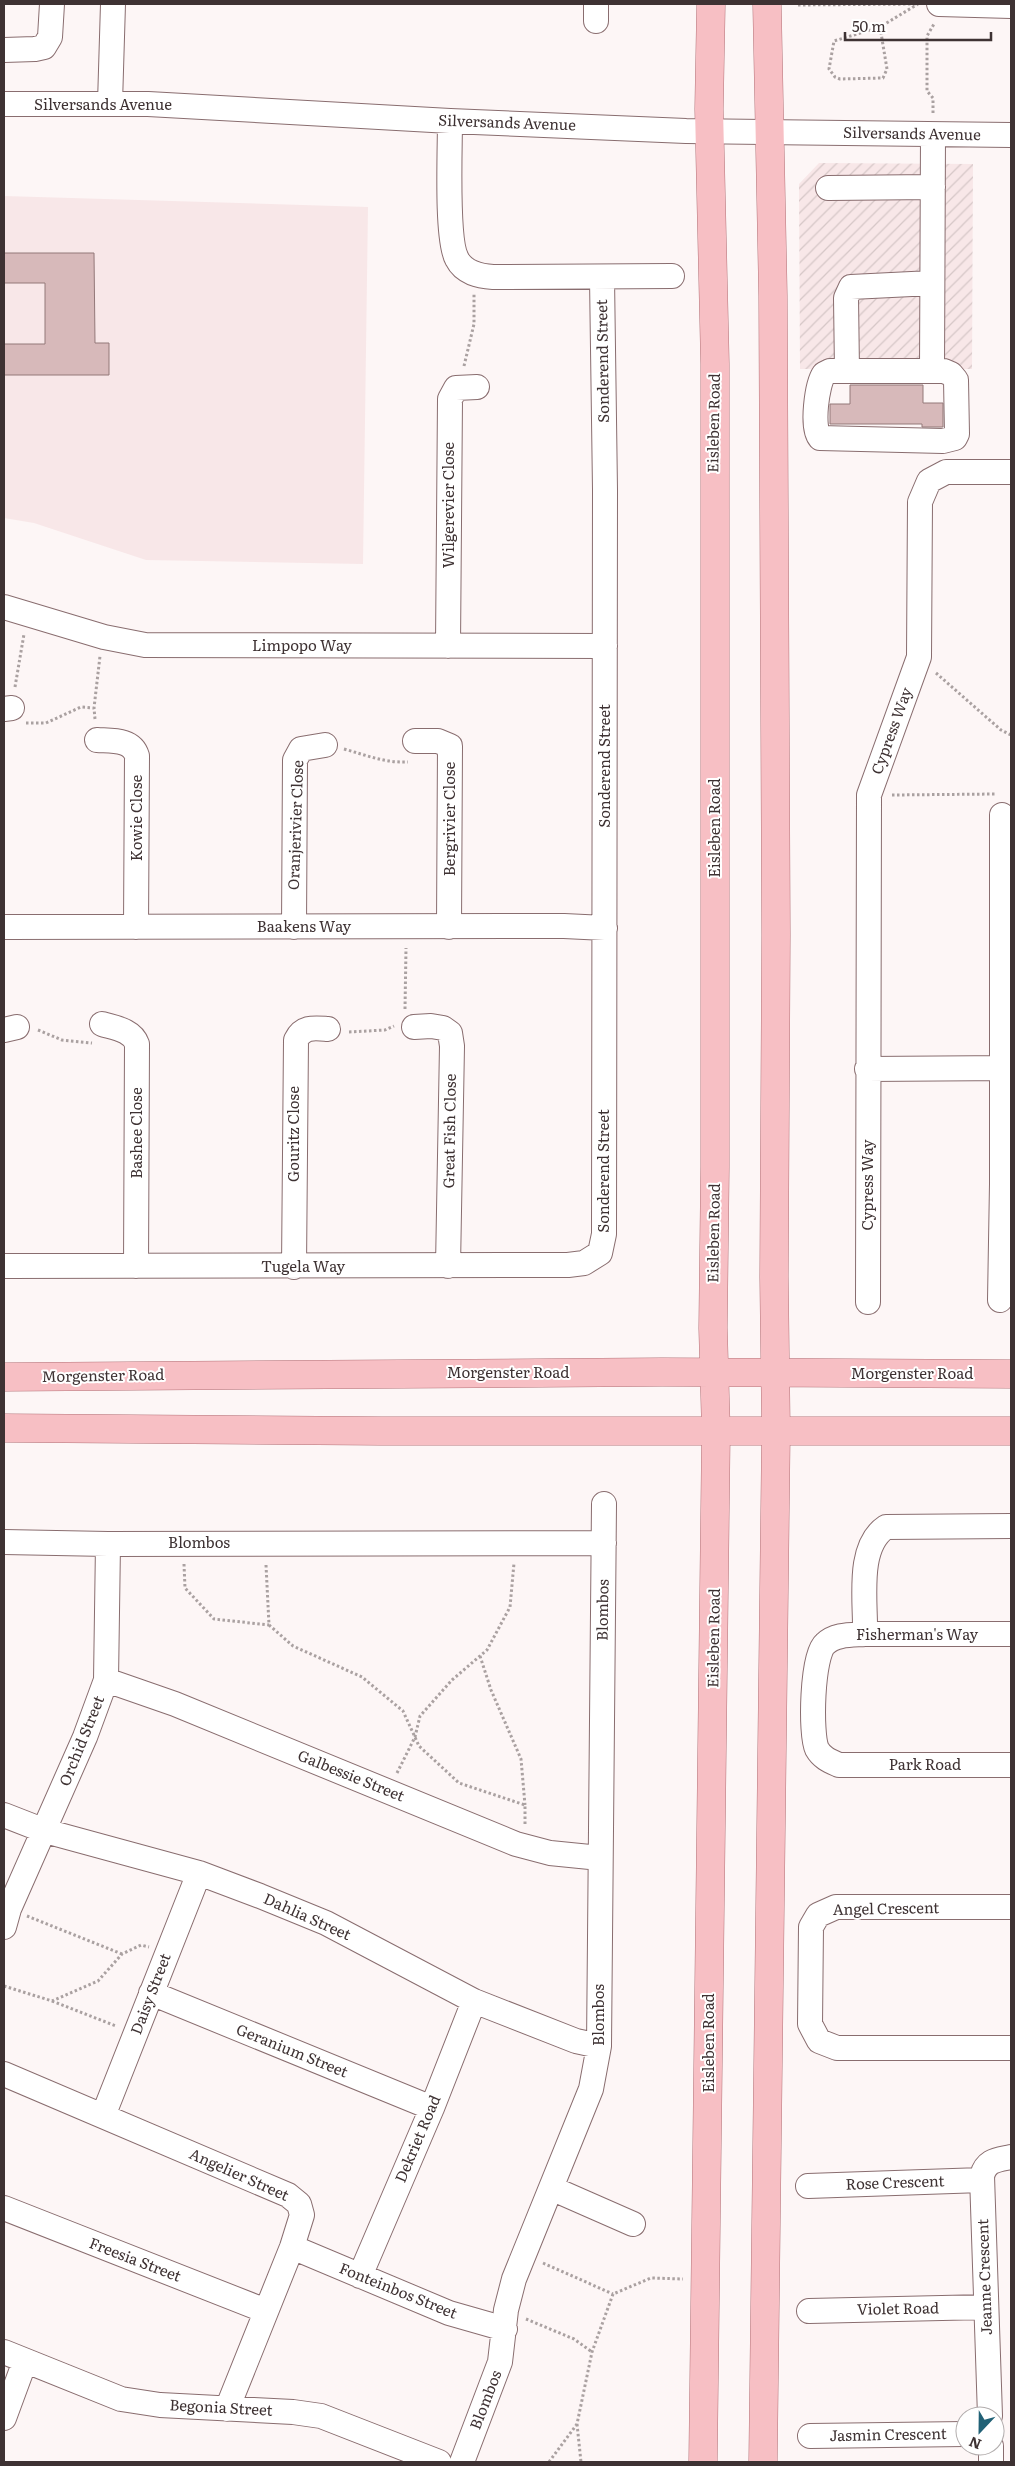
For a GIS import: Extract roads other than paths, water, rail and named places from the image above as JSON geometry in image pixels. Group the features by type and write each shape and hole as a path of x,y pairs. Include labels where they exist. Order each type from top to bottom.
{"main road":[{"name":"Eisleben Road","path":"703,2462 716,1431 716,1372 713,1328 716,1167 715,364 709,131 711,4"},
{"path":"763,2462 776,1431 773,296 772,175 768,132 768,4"},
{"name":"Morgenster Road","path":"4,1377 716,1372 1011,1374"},
{"path":"4,1428 716,1431 1011,1430"}],"street":[{"path":"4,50 44,47 50,37 52,4"},
{"path":"110,103 113,4"},
{"path":"937,11 1011,6"},
{"name":"Silversands Avenue","path":"4,104 110,103 450,121 709,131 768,132 933,128 1011,135"},
{"name":"Sonderend Street","path":"450,121 451,241 458,262 476,275 602,278 672,276"},
{"path":"932,371 933,128"},
{"path":"828,188 933,187"},
{"name":"Sonderend Street","path":"600,1253 604,1234 605,928 604,378 602,278"},
{"path":"847,371 846,298 850,287 932,283"},
{"path":"830,371 932,371 951,374 956,380 957,434 955,438 943,440 820,438 816,433 820,380 824,374 830,371"},
{"name":"Wilgerevier Close","path":"448,646 449,409 452,393 469,387"},
{"name":"Cypress Way","path":"868,1302 869,795 919,657 920,502 929,481 946,472 1011,472"},
{"name":"Limpopo Way","path":"4,607 104,637 145,645 605,646"},
{"name":"Kowie Close","path":"97,740 127,744 136,750 136,927"},
{"name":"Bergrivier Close","path":"415,741 438,741 450,746 449,927"},
{"name":"Oranjerivier Close","path":"294,927 295,760 301,749 325,745"},
{"path":"1000,1300 1007,1068 1002,805"},
{"name":"Baakens Way","path":"4,928 605,928"},
{"name":"Great Fish Close","path":"406,1021 442,1028 450,1033 452,1046 448,1266"},
{"name":"Bashee Close","path":"102,1024 129,1033 135,1038 137,1044 136,1266"},
{"name":"Gouritz Close","path":"294,1267 296,1040 299,1033 306,1029 328,1029"},
{"path":"867,1069 1007,1068"},
{"name":"Tugela Way","path":"4,1266 294,1267 568,1265 584,1262 600,1253"},
{"name":"Blombos","path":"462,2462 500,2362 505,2320 514,2279 552,2188 596,2072 599,2046 604,1504"},
{"path":"865,1634 866,1559 871,1541 881,1530 886,1527 1011,1526"},
{"name":"Blombos","path":"4,1542 108,1544 604,1543"},
{"name":"Orchid Street","path":"7,1918 85,1737 106,1680 108,1544"},
{"name":"Fisherman's Way","path":"839,1765 823,1757 814,1740 816,1663 818,1653 825,1644 844,1636 865,1634 1011,1634"},
{"name":"Galbessie Street","path":"106,1680 175,1704 526,1847 550,1853 600,1858"},
{"name":"Park Road","path":"839,1765 1011,1765"},
{"name":"Dahlia Street","path":"4,1815 45,1831 198,1873 326,1923 474,2001 576,2041 599,2046"},
{"name":"Daisy Street","path":"102,2116 198,1873"},
{"name":"Angel Crescent","path":"1011,1907 836,1907 823,1911 811,1927 810,2024 819,2041 824,2045 837,2048 1011,2048"},
{"name":"Geranium Street","path":"151,1994 432,2108"},
{"name":"Dekriet Road","path":"360,2276 432,2108 474,2001"},
{"name":"Angelier Street","path":"4,2074 288,2195 298,2204 302,2210 292,2247 228,2409"},
{"path":"982,2180 983,2172 992,2160 1011,2157"},
{"name":"Rose Crescent","path":"808,2186 982,2180"},
{"name":"Jeanne Crescent","path":"982,2180 990,2406"},
{"path":"552,2188 633,2224"},
{"name":"Freesia Street","path":"4,2208 266,2311"},
{"name":"Fonteinbos Street","path":"292,2247 449,2312 505,2320"},
{"name":"Violet Road","path":"809,2311 986,2306"},
{"name":"Begonia Street","path":"4,2352 121,2399 160,2405 321,2416 439,2462"},
{"path":"4,2418 25,2361"},
{"name":"Jasmin Crescent","path":"810,2436 955,2434"}]}
